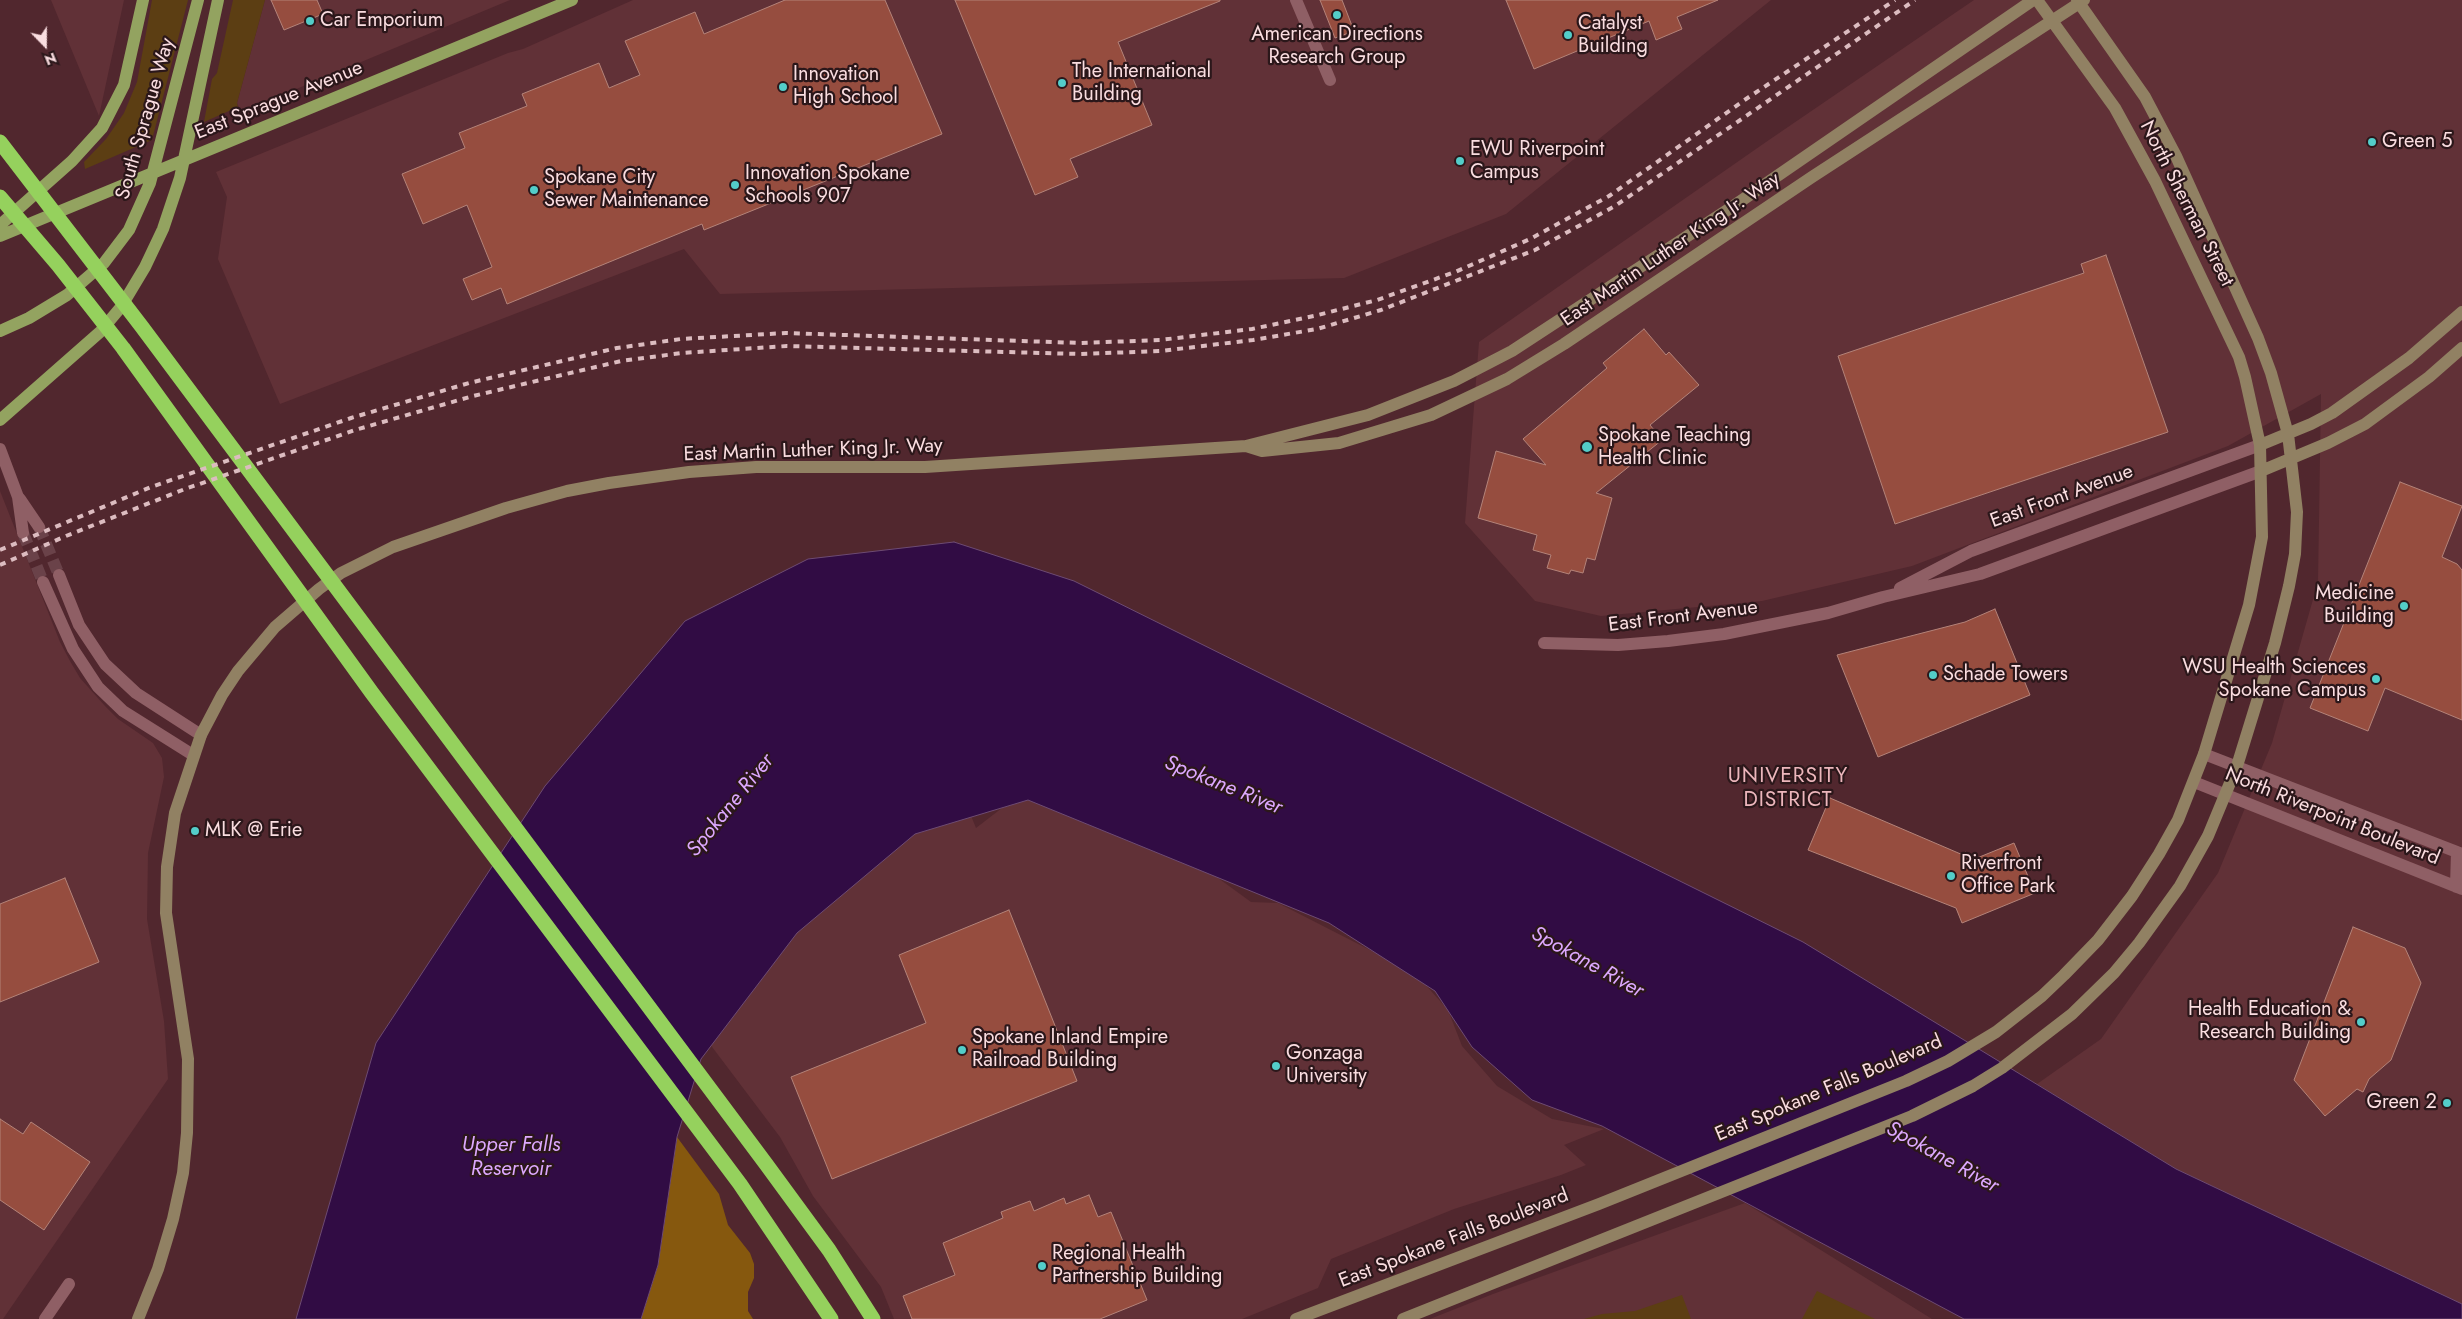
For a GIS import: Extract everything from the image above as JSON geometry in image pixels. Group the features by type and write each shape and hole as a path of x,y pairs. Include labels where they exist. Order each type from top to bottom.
{"highway":[{"path":"3,144 442,728 766,1164 829,1250 873,1319"},
{"path":"0,197 58,265 123,348 372,693 740,1184 831,1319"}],"main road":[{"name":"South Sprague Way","path":"0,225 72,161 102,128 124,85 143,0"},
{"name":"South Sprague Way","path":"0,331 29,318 67,294 104,262 130,230 150,183 198,0"},
{"path":"0,420 100,332 121,307 145,267 163,229 180,178 218,0"},
{"name":"East Sprague Avenue","path":"0,236 572,0"}],"street":[{"path":"1296,0 1330,80"},
{"name":"East Martin Luther King Jr. Way","path":"138,1319 158,1269 173,1219 187,1133 187,1050 169,934 166,891 172,827 193,755 201,735 222,695 258,645 294,609 341,573 369,558 419,537 567,490 708,470 756,467 925,467 1246,446 1368,415 1454,382 1512,351 1735,205 2033,0"},
{"name":"North Sherman Street","path":"2037,0 2088,68 2134,140 2216,305 2246,377 2260,445"},
{"name":"East Martin Luther King Jr. Way","path":"1246,446 1269,451 1300,448 1356,438 1431,415 1507,379 1589,328 1812,178 2053,22 2080,1"},
{"name":"North Sherman Street","path":"2080,1 2145,97 2176,156 2258,338 2271,373 2288,434"},
{"path":"2260,445 2314,423 2356,397 2409,358 2462,312"},
{"path":"2261,471 2365,424 2430,377 2462,348"},
{"path":"1403,1319 1942,1102 2002,1068 2072,1014 2114,973 2166,907 2200,850 2227,794 2237,766 2275,642 2290,586 2295,554 2297,512 2288,434"},
{"name":"East Spokane Falls Boulevard","path":"1296,1319 1599,1204 1906,1081 1940,1066 1996,1032 2042,996 2098,940 2132,896 2173,828 2194,782 2250,597 2262,537 2260,445"},
{"name":"East Front Avenue","path":"1884,597 1971,551 2260,445"},
{"path":"0,449 18,497 24,533"},
{"name":"East Front Avenue","path":"1544,643 1618,645 1724,634 1828,613 1884,597 1980,574 2261,471"},
{"path":"18,497 39,527"},
{"path":"59,575 79,625 105,664 136,693 201,735"},
{"path":"43,582 73,649 98,687 123,711 193,755"},
{"name":"North Riverpoint Boulevard","path":"2194,782 2459,888 2459,853 2204,754"},
{"path":"46,1319 69,1284"}],"shaded area":[{"path":"51,0 124,0 99,116"},
{"path":"152,0 188,0 152,140 85,169 84,162 106,139 124,113 137,82"},
{"path":"233,0 265,0 237,103 238,107 204,122 212,79 217,73"},
{"path":"265,0 510,0 241,112 237,103"},
{"path":"633,0 1771,0 1506,214 1344,278 720,294 684,249 280,404 218,259 227,197 216,172 508,53 523,49"},
{"name":"WSU Health Sciences Spokane Campus","path":"1974,0 2462,0 2462,1306 2176,1169 2037,1084 2101,1039 2218,873 2272,743 2318,582 2321,394 2228,446 1912,566 1762,601 1601,616 1535,601 1465,523 1479,342"},
{"path":"0,491 60,642 80,678 118,719 153,743 162,758 164,777 148,853 147,919 164,1021 168,1079 3,1319 0,1319"},
{"path":"899,638 976,828 1002,808 1033,797 1207,870 1251,902 1278,903 1415,973 1448,1010 1462,1046 1497,1086 1552,1119 1604,1129 1564,1145 1586,1165 1561,1175 1454,1209 1331,1259 1318,1288 1242,1319 894,1319 881,1287 813,1196 780,1137 593,889"},
{"path":"677,1137 719,1194 728,1225 750,1253 754,1264 754,1278 748,1292 748,1311 753,1319 641,1319 658,1265"},
{"path":"1745,1203 1932,1319 1430,1319 1493,1294"},
{"path":"1817,1291 1875,1319 1802,1319"},
{"path":"1682,1295 1691,1319 1584,1319 1602,1314 1635,1311"}],"water":[{"name":"Upper Falls Reservoir","path":"954,542 1074,581 1803,942 2176,1169 2462,1304 2462,1319 1964,1319 1602,1126 1532,1100 1472,1047 1435,991 1329,923 1028,800 915,834 797,933 701,1059 677,1137 658,1265 641,1319 296,1319 376,1043 545,786 685,621 808,559"}],"building":[{"path":"271,0 317,0 323,14 284,30"},
{"path":"785,0 885,0 942,134 704,230 702,224 507,304 501,288 472,300 463,279 492,267 467,205 423,224 402,174 465,148 459,133 527,106 522,94 599,63 609,88 640,75 625,41 695,12 704,34"},
{"name":"The International Building","path":"955,0 1220,1 1118,42 1152,125 1070,159 1078,177 1035,195"},
{"name":"American Directions Research Group","path":"1320,0 1342,0 1354,31 1335,38"},
{"name":"Catalyst Building","path":"1506,0 1718,0 1677,17 1682,29 1656,40 1649,21 1534,69"},
{"path":"2106,255 2168,432 1895,524 1838,356 2084,273 2081,264"},
{"name":"Spokane Teaching Health Clinic","path":"1644,329 1666,355 1669,352 1699,385 1650,425 1662,440 1596,493 1612,498 1595,560 1587,558 1583,573 1571,570 1569,574 1547,568 1551,555 1533,550 1537,535 1478,518 1496,451 1546,465 1523,439 1607,368 1603,363"},
{"name":"Medicine Building","path":"2400,482 2462,506 2442,557 2457,564 2462,570 2462,720 2385,688 2368,731 2310,708"},
{"name":"Schade Towers","path":"1995,609 2030,695 1878,757 1837,655 1965,622"},
{"name":"Riverfront Office Park","path":"1830,798 1963,855 1965,852 1977,858 2014,843 2035,893 1962,923 1956,908 1808,850"},
{"path":"65,878 99,962 0,1002 0,904"},
{"name":"Spokane Inland Empire Railroad Building","path":"1009,910 1077,1081 832,1179 791,1077 926,1023 899,955"},
{"name":"Health Education & Research Building","path":"2353,927 2405,948 2421,983 2391,1060 2369,1079 2363,1092 2357,1089 2325,1116 2294,1080"},
{"path":"0,1119 23,1134 31,1122 90,1162 44,1230 0,1200"},
{"name":"Regional Health Partnership Building","path":"1089,1195 1098,1217 1111,1212 1147,1300 1100,1319 912,1319 903,1296 955,1275 943,1243 1003,1218 1001,1212 1030,1201 1034,1211 1064,1198 1066,1204"}],"tunnel":[{"path":"39,527 59,575"},
{"path":"23,533 43,582"}],"railway":[{"path":"0,550 151,487 351,418 469,383 617,348 681,339 786,333 1081,343 1160,340 1252,329 1377,300 1455,272 1530,239 1609,196 1746,99 1895,0"},
{"path":"0,565 66,536 185,489 355,430 473,396 621,361 682,353 787,346 1080,354 1161,351 1253,340 1317,329 1381,310 1535,250 1615,206 1915,0"}],"place":[{"name":"American Directions Research Group","path":"1337,15"},
{"name":"Car Emporium","path":"310,21"},
{"name":"Catalyst Building","path":"1568,35"},
{"name":"The International Building","path":"1062,83"},
{"name":"Innovation High School","path":"783,87"},
{"name":"Green 5","path":"2372,142"},
{"name":"EWU Riverpoint Campus","path":"1460,161"},
{"name":"Innovation Spokane Schools 907","path":"735,185"},
{"name":"Spokane City Sewer Maintenance","path":"534,190"},
{"name":"Spokane Teaching Health Clinic","path":"1587,447"},
{"name":"Medicine Building","path":"2404,606"},
{"name":"Schade Towers","path":"1933,675"},
{"name":"WSU Health Sciences Spokane Campus","path":"2376,679"},
{"name":"MLK @ Erie","path":"195,831"},
{"name":"Riverfront Office Park","path":"1951,876"},
{"name":"Health Education & Research Building","path":"2361,1022"},
{"name":"Spokane Inland Empire Railroad Building","path":"962,1050"},
{"name":"Gonzaga University","path":"1276,1066"},
{"name":"Green 2","path":"2447,1103"},
{"name":"Regional Health Partnership Building","path":"1042,1266"}],"district":[{"name":"UNIVERSITY DISTRICT","path":"1788,789"}],"water label":[{"name":"Spokane River","path":"1223,786"},
{"name":"Spokane River","path":"731,806"},
{"name":"Spokane River","path":"1587,963"},
{"name":"Spokane River","path":"1942,1158"}]}
